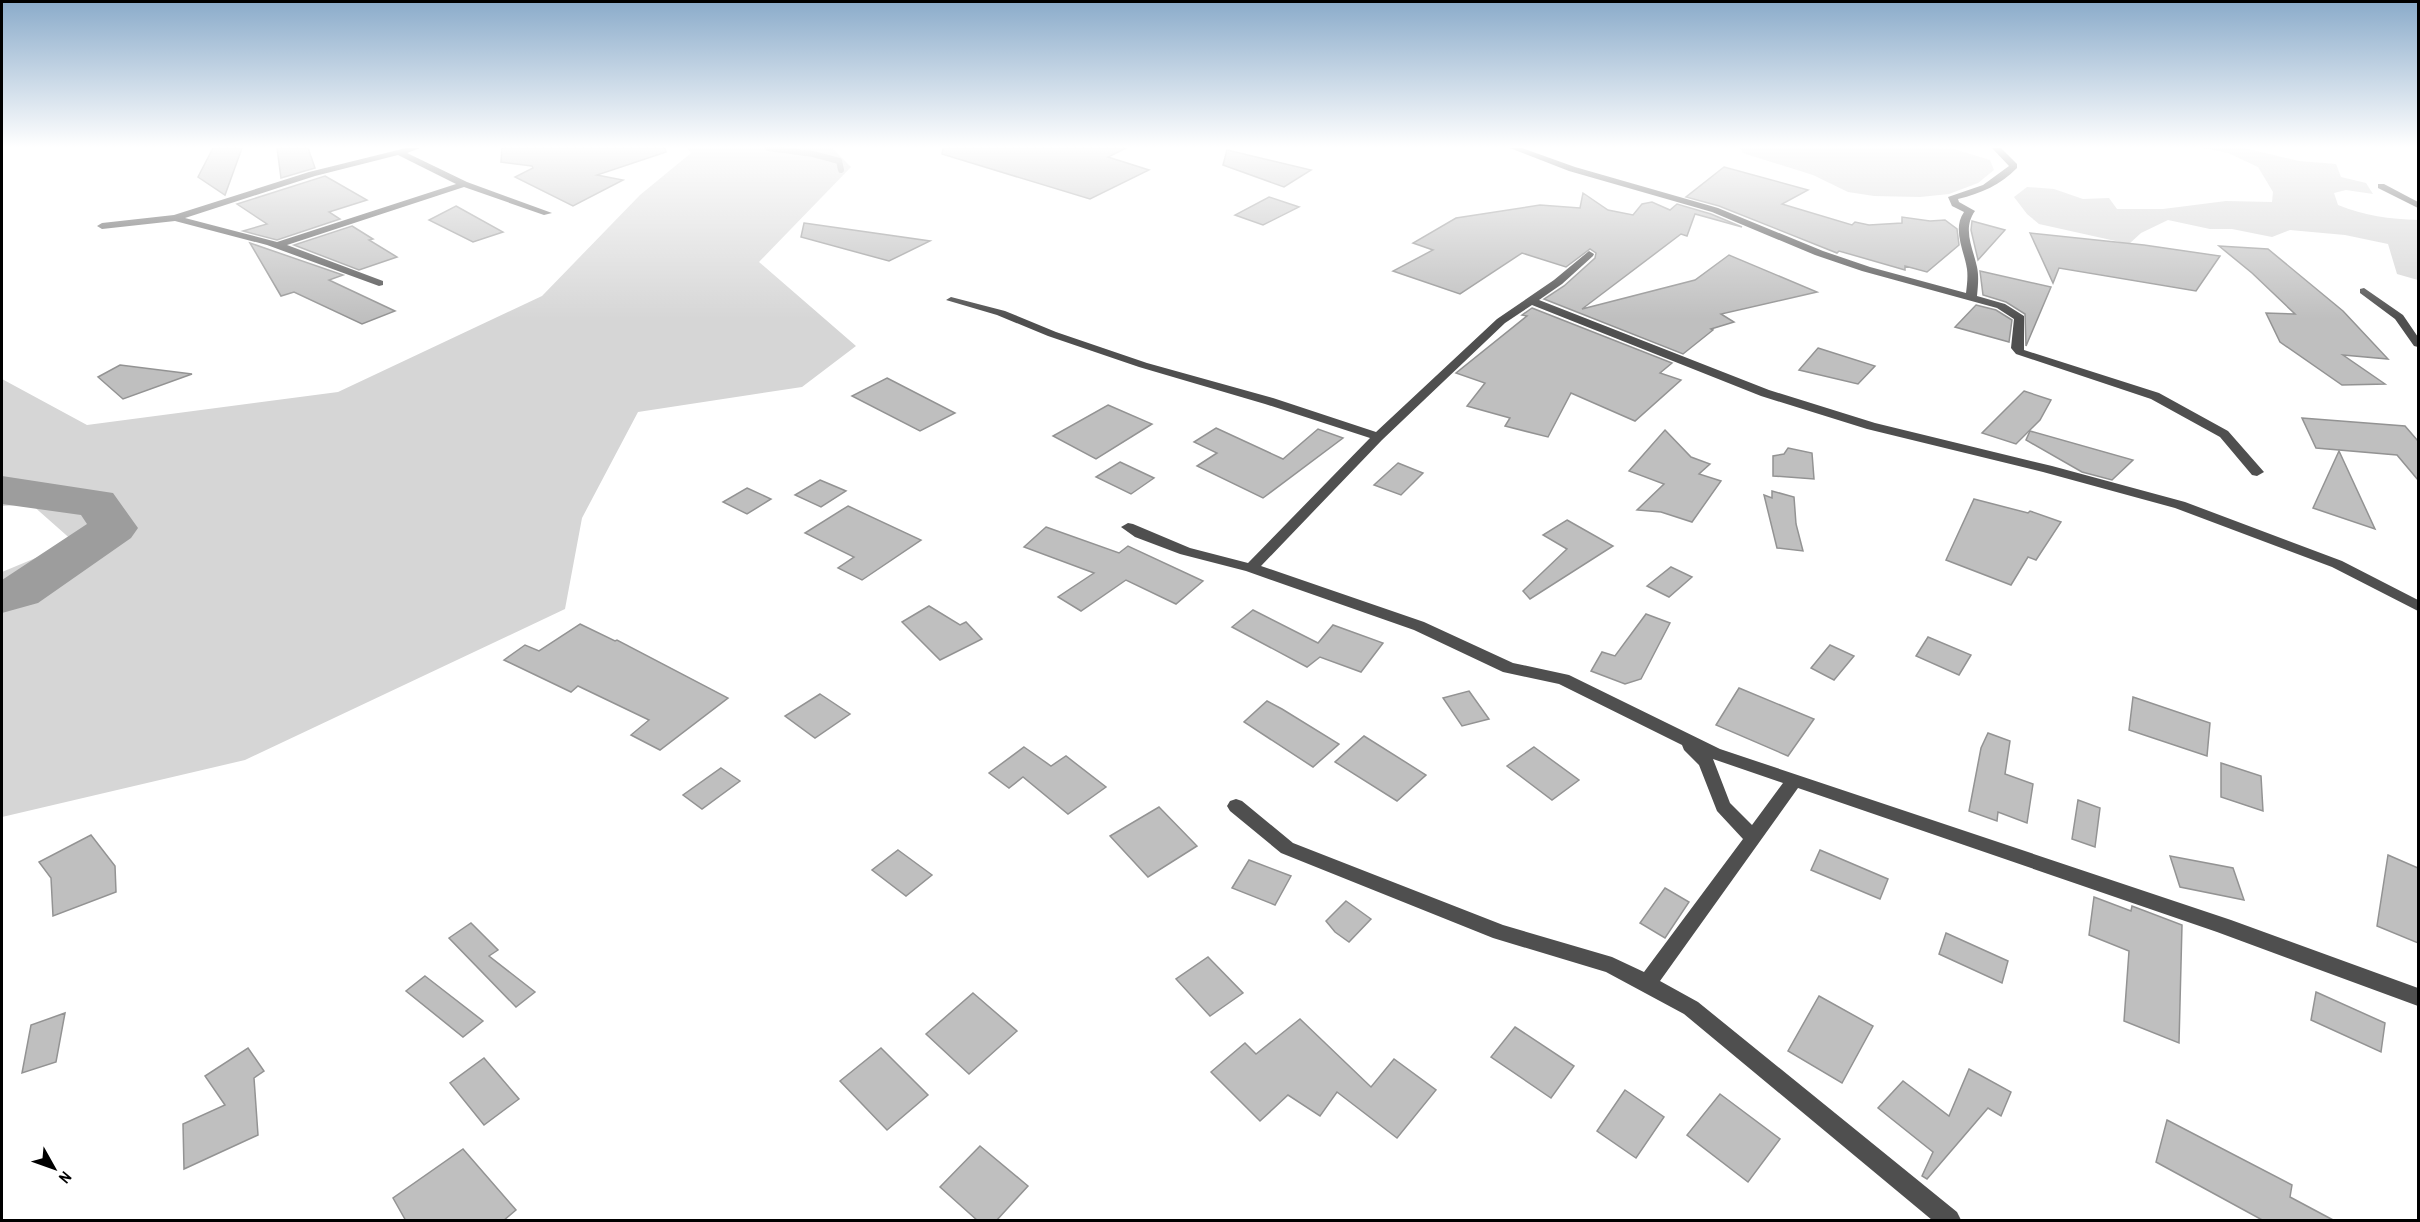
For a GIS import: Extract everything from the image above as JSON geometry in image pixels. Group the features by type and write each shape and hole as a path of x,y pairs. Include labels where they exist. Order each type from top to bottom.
{"street":[{"path":"102,226 176,218 216,205"},
{"path":"278,245 400,205"},
{"path":"524,205 547,213"},
{"path":"1698,205 1819,253 1934,289 2001,306 2020,318 2017,348 2020,352 2155,396 2224,434 2257,472"},
{"path":"1957,205 1970,211 1966,214 1965,231 1973,283 1971,297"},
{"path":"176,218 278,245 379,283"},
{"path":"1251,567 1378,437 1501,321 1558,282 1589,254"},
{"path":"2364,291 2399,317 2418,344"},
{"path":"951,300 1000,313 1052,334 1143,365 1269,401 1378,437"},
{"path":"1530,300 1765,393 1871,426 2047,469 2180,505 2337,564 2418,606"},
{"path":"1128,527 1185,551 1251,567 1419,626 1496,663 1563,679 1714,753 2224,926 2418,997"},
{"path":"1679,736 1706,762 1724,806 1754,838"},
{"path":"1647,984 1796,780"},
{"path":"1236,806 1287,848 1500,932 1612,965 1691,1008 1949,1221"}],"shaded area":[{"path":"630,205 814,205 759,262 856,346 802,387 638,412 582,518 565,609 245,760 2,817 2,572 74,542 31,504 2,506 2,379 87,425 338,392 542,296"},
{"path":"2020,205 2114,205 2117,209 2163,209 2194,205 2338,205 2377,216 2418,220 2418,280 2397,274 2388,244 2345,235 2290,230 2272,237 2232,229 2210,229 2168,220 2141,233 2129,244 2039,224"}],"building":[{"path":"239,205 351,205 329,212 340,219 277,240 243,231 267,224"},
{"path":"1254,205 1299,207 1263,225 1235,215"},
{"path":"1540,205 1580,208 1581,205 1601,205 1608,210 1633,215 1641,205 1659,205 1670,210 1676,205 1680,205 1711,214 1742,227 1695,214 1687,236 1681,234 1582,309 1695,280 1729,255 1817,292 1721,314 1734,322 1711,329 1713,330 1683,354 1544,299 1564,286 1595,258 1596,253 1590,249 1566,267 1522,253 1460,294 1393,271 1433,250 1413,243 1456,218"},
{"path":"1715,205 1785,205 1852,225 1855,222 1869,225 1902,223 1902,217 1930,221 1945,220 1957,229 1959,245 1927,272 1905,266 1905,270 1839,251 1837,253"},
{"path":"456,206 503,232 473,242 429,220"},
{"path":"1972,221 2005,230 1978,260 1971,230"},
{"path":"804,223 930,241 889,261 801,237"},
{"path":"352,226 373,239 369,240 397,257 359,270 294,245"},
{"path":"2030,233 2220,256 2196,291 2059,268 2053,283"},
{"path":"250,243 343,275 329,280 395,311 362,324 294,292 281,296"},
{"path":"2219,246 2268,249 2343,311 2388,359 2343,355 2385,384 2342,385 2280,342 2266,313 2295,314 2252,273"},
{"path":"1980,271 2051,287 2026,346 2025,314 2006,302 1983,295"},
{"path":"1976,305 1996,310 2012,320 2009,342 1955,327"},
{"path":"1532,308 1672,363 1660,373 1681,380 1635,421 1571,393 1548,437 1505,426 1510,418 1467,406 1485,383 1456,373 1527,316 1522,315"},
{"path":"1818,348 1875,366 1858,384 1799,370"},
{"path":"120,365 192,374 123,399 98,377"},
{"path":"887,378 955,413 920,431 852,396"},
{"path":"2024,391 2051,400 2040,420 2016,444 1982,433"},
{"path":"1108,405 1152,424 1096,459 1053,436"},
{"path":"2302,418 2405,426 2418,441 2418,480 2397,455 2316,448"},
{"path":"1216,428 1283,459 1318,429 1343,438 1263,498 1197,466 1217,453 1194,442"},
{"path":"1665,430 1691,457 1710,464 1699,474 1721,481 1692,522 1661,512 1637,510 1664,484 1629,471"},
{"path":"2030,431 2133,460 2112,480 2082,472 2026,440"},
{"path":"1788,448 1812,453 1814,479 1773,476 1773,456 1784,454"},
{"path":"2339,451 2375,529 2313,508"},
{"path":"1120,462 1154,478 1131,494 1096,477"},
{"path":"1398,463 1423,473 1401,495 1374,485"},
{"path":"820,480 846,491 821,507 795,495"},
{"path":"747,488 771,499 747,514 723,502"},
{"path":"1772,491 1794,497 1796,524 1803,551 1777,548 1764,495 1772,498"},
{"path":"1974,499 2028,513 2030,511 2061,522 2036,560 2028,557 2011,585 1946,560"},
{"path":"848,506 921,540 862,580 838,568 854,557 805,533"},
{"path":"1567,520 1613,546 1530,599 1523,591 1567,549 1543,535"},
{"path":"1046,527 1119,553 1128,546 1203,581 1176,604 1126,580 1081,611 1058,597 1094,573 1024,547"},
{"path":"1671,567 1692,577 1669,597 1647,586"},
{"path":"929,606 960,625 966,622 982,639 940,660 902,622"},
{"path":"1253,610 1318,643 1333,625 1383,643 1361,672 1320,657 1307,667 1232,627"},
{"path":"1646,614 1670,623 1641,679 1625,684 1591,671 1602,652 1615,656"},
{"path":"580,624 617,640 728,698 660,750 631,735 649,720 578,686 571,692 504,660 525,645 539,651"},
{"path":"1928,637 1971,655 1959,675 1916,656"},
{"path":"1830,645 1854,656 1834,680 1811,668"},
{"path":"1739,688 1814,719 1788,756 1716,725"},
{"path":"1469,691 1489,719 1462,726 1443,698"},
{"path":"820,694 850,714 815,738 785,716"},
{"path":"2133,697 2210,723 2207,756 2129,730"},
{"path":"1267,701 1339,744 1313,767 1244,722"},
{"path":"1988,733 2010,741 2005,774 2033,784 2027,823 1998,812 1997,821 1969,811 1981,748"},
{"path":"1364,736 1426,775 1397,801 1335,762"},
{"path":"1024,747 1051,766 1066,756 1106,787 1068,814 1023,777 1009,788 989,773"},
{"path":"1534,747 1579,780 1552,800 1507,766"},
{"path":"2221,763 2261,776 2263,811 2221,797"},
{"path":"721,768 740,781 702,809 683,795"},
{"path":"2078,800 2100,808 2095,847 2072,839"},
{"path":"1159,807 1197,846 1148,877 1110,836"},
{"path":"91,835 115,866 116,892 53,916 51,878 39,862"},
{"path":"898,850 932,875 906,896 872,870"},
{"path":"1820,850 1888,879 1880,899 1811,870"},
{"path":"2388,855 2418,868 2418,943 2377,926"},
{"path":"2170,856 2233,868 2244,900 2180,887"},
{"path":"1249,860 1291,876 1275,905 1232,888"},
{"path":"1665,888 1689,902 1665,938 1640,923"},
{"path":"2094,897 2131,911 2132,906 2182,925 2179,1043 2124,1021 2129,951 2089,935"},
{"path":"1346,901 1371,919 1349,942 1335,932 1326,921"},
{"path":"471,923 498,950 489,956 535,992 516,1007 449,938"},
{"path":"1946,933 2008,961 2002,983 1939,954"},
{"path":"1208,957 1243,993 1210,1016 1176,979"},
{"path":"425,976 483,1021 463,1037 406,991"},
{"path":"2316,992 2385,1023 2381,1052 2311,1020"},
{"path":"973,993 1017,1031 969,1074 926,1034"},
{"path":"1819,996 1873,1026 1842,1083 1788,1051"},
{"path":"65,1013 56,1062 22,1073 31,1025"},
{"path":"1300,1019 1371,1087 1394,1059 1436,1090 1397,1138 1337,1092 1320,1116 1288,1095 1260,1121 1211,1072 1245,1043 1256,1054"},
{"path":"1515,1027 1574,1066 1551,1098 1491,1057"},
{"path":"248,1048 264,1071 254,1078 258,1135 184,1169 183,1124 225,1105 205,1076"},
{"path":"881,1048 928,1095 887,1130 840,1081"},
{"path":"484,1058 519,1099 484,1125 450,1083"},
{"path":"1969,1069 2011,1092 2001,1116 1988,1108 1927,1179 1922,1176 1933,1152 1878,1108 1903,1081 1949,1116"},
{"path":"1625,1090 1664,1117 1636,1158 1597,1131"},
{"path":"1720,1094 1780,1139 1748,1182 1687,1135"},
{"path":"2167,1120 2292,1185 2290,1197 2335,1221 2264,1221 2156,1162"},
{"path":"980,1146 1028,1186 996,1221 978,1221 940,1187"},
{"path":"463,1149 516,1210 503,1221 406,1221 393,1198"}],"waterway":[{"path":"2,490 96,503 114,528 20,591 2,597"}]}
